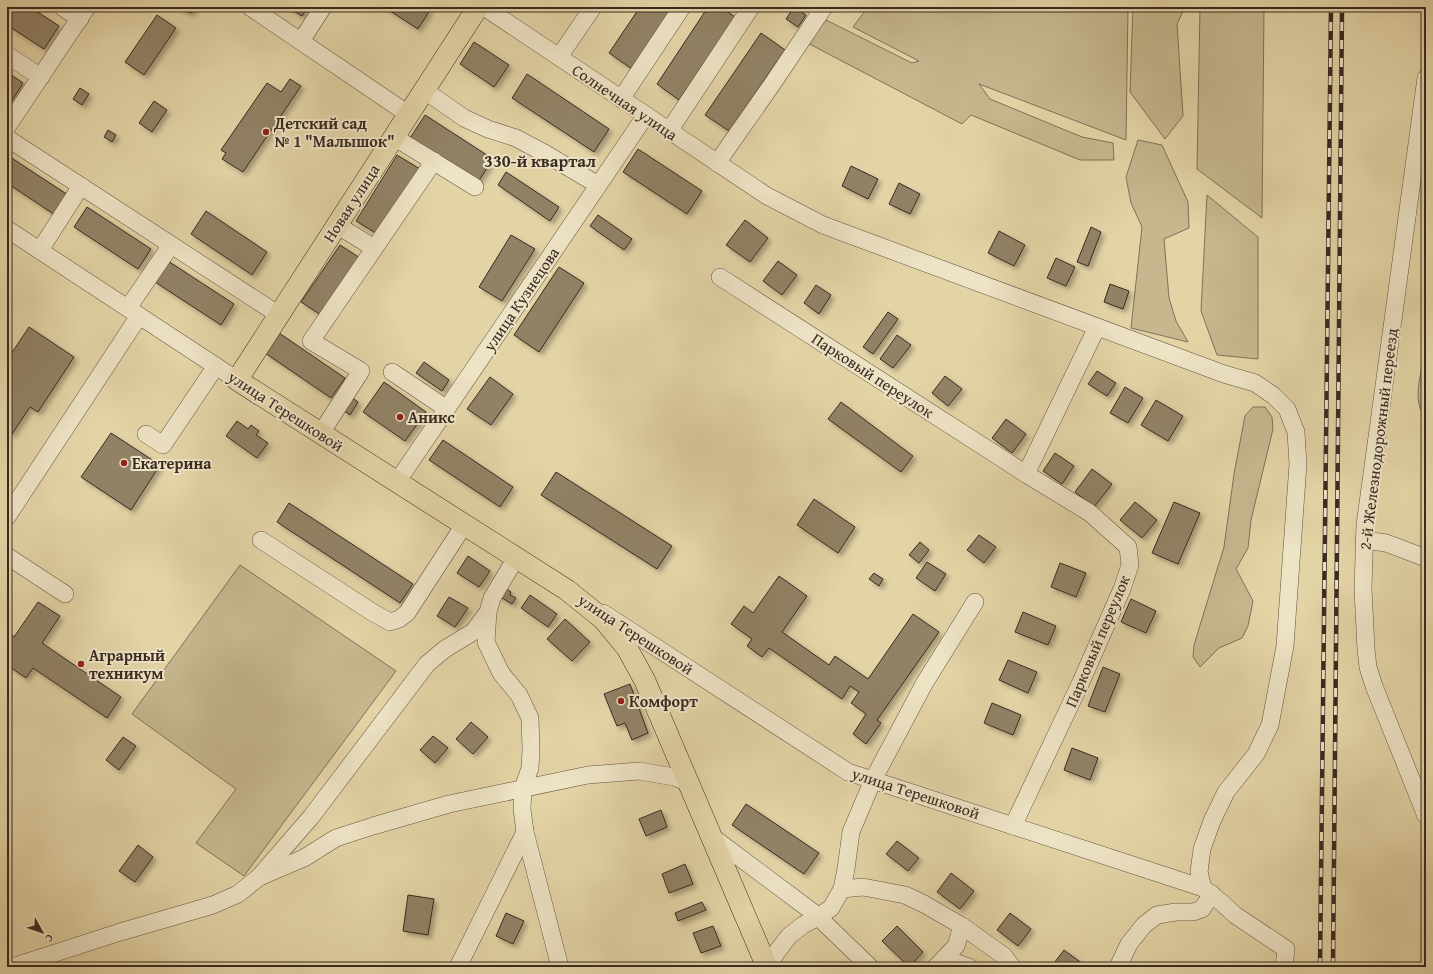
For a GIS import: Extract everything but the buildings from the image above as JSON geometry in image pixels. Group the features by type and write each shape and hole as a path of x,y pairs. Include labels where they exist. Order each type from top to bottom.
{"main road":[{"name":"Новая улица","path":"237,380 478,7"},
{"name":"улица Терешковой","path":"237,380 567,590 603,619 627,648 645,681 767,967"}],"street":[{"path":"7,127 83,13 62,7"},
{"path":"250,7 408,114"},
{"path":"301,41 323,7"},
{"name":"Солнечная улица","path":"484,7 766,196 823,225 1097,327"},
{"path":"559,57 593,7"},
{"path":"621,99 682,7"},
{"path":"669,131 751,7"},
{"path":"717,163 824,7"},
{"path":"7,55 40,77"},
{"name":"2-й Железнодорожный переезд","path":"1426,78 1366,517 1363,589 1368,667 1374,686 1426,816"},
{"path":"424,90 464,118 488,129 516,138 598,185"},
{"name":"улица Кузнецова","path":"397,482 646,115"},
{"path":"394,137 475,187"},
{"path":"7,138 279,315"},
{"path":"321,433 361,371 311,341 434,161"},
{"path":"40,250 82,186"},
{"path":"337,225 374,248"},
{"name":"улица Терешковой","path":"7,228 237,380"},
{"path":"7,517 134,312 171,245"},
{"name":"Парковый переулок","path":"720,277 1026,474 1090,513 1128,547 1130,565 1122,589 1081,682 1013,826"},
{"path":"1026,474 1097,327 1224,374 1255,383 1274,396 1288,409 1296,432 1298,464 1285,646 1270,725 1256,754 1226,792 1212,821 1202,849 1200,872 1208,891 1202,909 1193,912 1176,912 1157,915 1144,925 1129,944 1118,967"},
{"path":"146,434 163,445 216,366"},
{"path":"392,372 447,409"},
{"path":"261,540 372,612 390,622 399,619 407,612 464,525"},
{"path":"1364,540 1386,543 1426,558"},
{"path":"7,556 65,594"},
{"path":"516,558 492,598 488,612 486,642 501,673 519,695 530,718 530,768 523,788 522,809 525,832 560,967"},
{"name":"улица Терешковой","path":"567,590 848,772 1208,891 1235,915 1286,949 1284,967"},
{"path":"767,967 789,936 803,924 818,917 831,908 842,889 851,832 873,780 924,684 975,602"},
{"path":"13,967 117,933 213,905 238,894 258,878 311,817 427,664 445,649 473,632 488,612"},
{"path":"258,878 304,858 336,838 449,804 588,775 639,771 674,777 688,782"},
{"path":"458,967 525,832"},
{"name":"улица Терешковой","path":"711,836 818,917 870,967"},
{"path":"842,889 863,887 905,895 962,926 1004,956 1012,967"},
{"path":"936,967 956,946 962,926"},
{"path":"936,967 954,962 969,967"}],"shaded area":[{"path":"868,7 1128,7 1126,140 979,84 990,99 1082,137 1113,143 1114,160 1080,160 971,115 962,124 800,39 816,15 912,63 919,61 853,27"},
{"path":"1133,7 1185,7 1177,24 1183,116 1165,139 1130,92"},
{"path":"1200,7 1264,7 1262,218 1197,169"},
{"path":"1138,140 1162,145 1188,202 1189,228 1164,239 1169,298 1176,321 1188,342 1131,328 1142,227 1131,203 1126,177"},
{"path":"1207,195 1258,237 1258,359 1217,355 1201,311"},
{"path":"1426,353 1426,418 1421,411 1419,404 1418,387"},
{"path":"1253,407 1265,407 1272,417 1273,429 1251,520 1248,548 1236,569 1253,601 1248,626 1242,638 1219,648 1200,667 1193,657 1194,645 1224,547 1234,474 1245,416"},
{"path":"240,565 396,671 244,876 196,843 236,789 132,714"}],"railway":[{"path":"1320,967 1331,7"},
{"path":"1333,967 1342,7"}],"place":[{"name":"Детский сад № 1 \"Малышок\"","path":"266,132"},
{"name":"Аникс","path":"400,417"},
{"name":"Екатерина","path":"124,463"},
{"name":"Аграрный техникум","path":"81,664"},
{"name":"Комфорт","path":"621,701"}],"district":[{"name":"330-й квартал","path":"540,161"}]}
